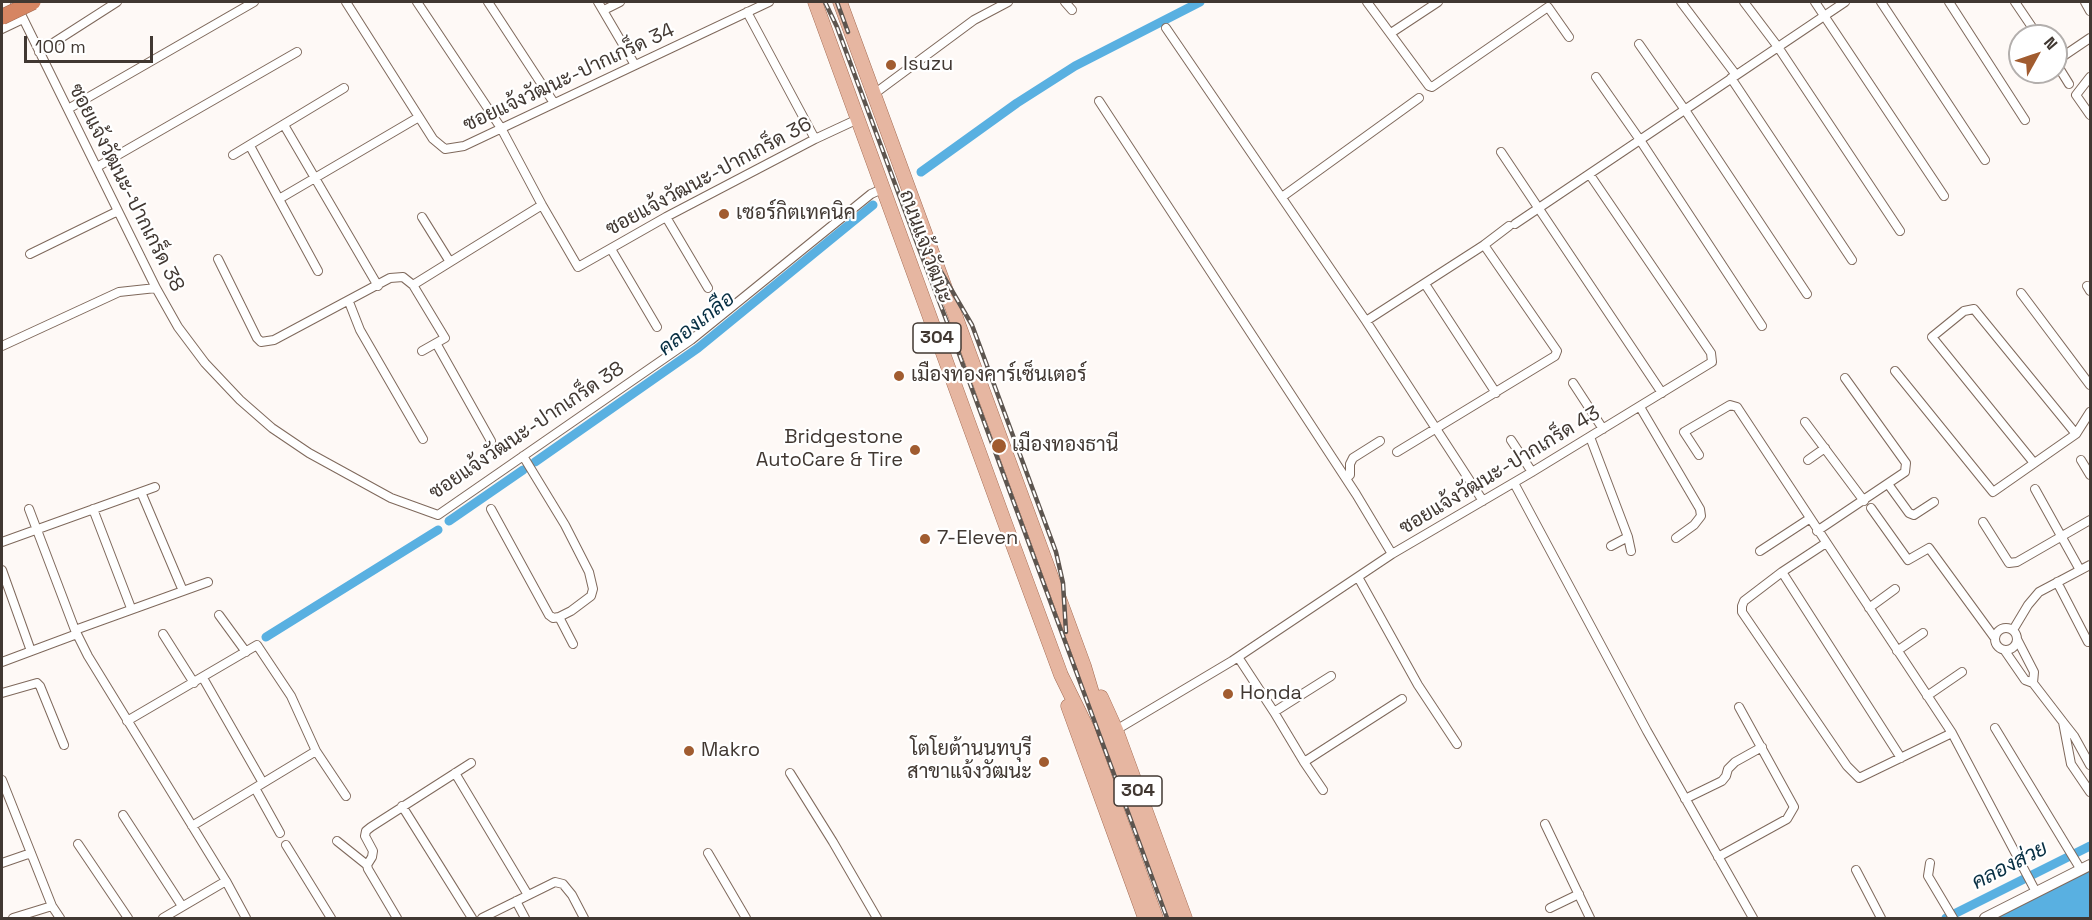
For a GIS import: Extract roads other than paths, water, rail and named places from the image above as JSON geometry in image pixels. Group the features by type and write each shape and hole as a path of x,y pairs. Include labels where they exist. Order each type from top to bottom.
{"highway":[{"path":"2,17 33,2"}],"main road":[{"name":"ถนนแจ้งวัฒนะ","path":"815,2 1061,675 1087,728 1156,918"},
{"name":"ถนนแจ้งวัฒนะ","path":"840,2 1084,666 1101,723 1175,918"},
{"name":"ถนนแจ้งวัฒนะ","path":"1084,666 1116,730 1185,918"},
{"name":"ถนนแจ้งวัฒนะ","path":"1061,675 1082,748 1145,918"}],"street":[{"name":"ซอยแจ้งวัฒนะ-ปากเกร็ด 38","path":"15,2 156,288 178,327 205,363 240,400 272,428 309,453 391,498 438,515 691,340 871,194 882,189"},
{"path":"39,52 117,2"},
{"path":"68,109 254,2"},
{"name":"ซอยแจ้งวัฒนะ-ปากเกร็ด 34","path":"346,2 433,139 445,148 464,146 769,2"},
{"path":"413,285 542,205 501,128 417,2"},
{"path":"488,2 554,103"},
{"path":"598,2 635,65"},
{"path":"604,10 620,2"},
{"path":"874,94 974,20 1008,2"},
{"path":"1065,2 1072,10"},
{"path":"1367,2 1432,87 1548,7 1569,37"},
{"path":"1391,33 1438,2"},
{"path":"1681,2 1734,77 1852,260"},
{"path":"1744,2 1778,46 1900,231"},
{"path":"1815,2 1944,196"},
{"path":"1366,321 1590,175 1845,2"},
{"path":"1881,2 1985,160"},
{"path":"1949,2 2025,120"},
{"path":"2015,2 2030,24"},
{"path":"2085,2 2091,11"},
{"path":"747,12 815,139"},
{"path":"2,29 22,19"},
{"path":"1166,28 1366,321 1483,501"},
{"path":"2068,54 2091,38"},
{"path":"1639,44 1807,294"},
{"path":"97,167 297,52"},
{"path":"1596,77 1762,326"},
{"path":"2091,77 2076,94 2091,115"},
{"path":"233,155 344,88"},
{"path":"1282,197 1419,98"},
{"path":"1099,101 1346,478 1392,554"},
{"path":"279,199 419,117"},
{"name":"ซอยแจ้งวัฒนะ-ปากเกร็ด 36","path":"542,205 578,267 666,217 858,119"},
{"path":"284,125 378,286"},
{"path":"250,146 318,271"},
{"path":"1501,152 1662,393"},
{"name":"ซอยแจ้งวัฒนะ-ปากเกร็ด 43","path":"1116,730 1238,657 1392,554 1514,483 1712,362 1711,353 1590,175"},
{"path":"30,254 118,211"},
{"path":"422,217 450,262"},
{"path":"666,217 708,288"},
{"path":"1397,452 1555,356 1557,351 1484,244"},
{"path":"611,249 657,327"},
{"path":"218,259 261,342 274,340 350,302 390,278 403,277 413,285 445,338 422,351"},
{"path":"1425,284 1496,393"},
{"path":"2,346 119,292 156,288"},
{"path":"2021,293 2091,385"},
{"path":"350,302 360,330 423,439"},
{"path":"2034,464 1932,337 1964,311 1974,309 2076,434"},
{"path":"436,343 491,441"},
{"path":"1895,371 1992,492 2076,434 2091,412"},
{"path":"1817,531 1867,504 1905,472 1906,463 1845,378"},
{"path":"1573,383 1603,429"},
{"path":"1699,455 1684,432 1730,405 1737,407 1952,733 2034,889"},
{"path":"1640,407 1700,508 1701,516 1694,525 1676,538"},
{"path":"1805,422 1908,560 1929,548 1994,637 1998,648 2005,651 2025,680 2033,683 2063,722 2091,765"},
{"path":"1590,437 1628,537 1631,551"},
{"path":"1511,440 1532,472"},
{"path":"1346,478 1350,475 1350,464 1353,458 1380,441"},
{"path":"1808,460 1825,448"},
{"path":"491,509 549,615 553,618 559,617 591,596 593,590 589,572 565,525 524,456"},
{"path":"2081,460 2091,475"},
{"path":"1514,483 1685,799 1753,918"},
{"path":"1888,484 1909,513 1914,516 1934,502"},
{"path":"2,542 155,488"},
{"path":"2035,489 2079,570"},
{"path":"141,492 183,591"},
{"path":"29,509 76,632 88,656 226,881 246,918"},
{"path":"93,509 131,608"},
{"path":"1760,551 1809,519"},
{"path":"1983,522 2010,563 2018,561 2091,520"},
{"path":"1611,546 1628,537"},
{"path":"1826,543 1744,601 1742,612 1854,775 1859,778 1952,733"},
{"path":"2005,651 2012,649 2016,643 2015,634 2028,605 2039,592 2091,565"},
{"path":"2,570 31,651"},
{"path":"1782,572 1901,758"},
{"path":"1358,577 1418,685 1457,744"},
{"path":"2,662 131,608 208,582"},
{"path":"2056,582 2088,642"},
{"path":"1869,608 1896,589"},
{"path":"219,615 246,652"},
{"path":"559,617 573,644"},
{"path":"1994,637 2002,628 2015,634 2034,672 2033,683"},
{"path":"1898,651 1923,633"},
{"path":"163,634 194,683"},
{"path":"128,721 257,645 291,696 316,751 346,796"},
{"path":"1238,657 1323,790"},
{"path":"1927,696 1962,672"},
{"path":"1274,712 1330,676"},
{"path":"203,678 259,785 280,832"},
{"path":"2,693 37,683 64,745"},
{"path":"1304,762 1402,699"},
{"path":"1718,857 1787,819 1792,814 1793,803 1739,707"},
{"path":"2063,722 2071,764 2091,792"},
{"path":"1986,918 2034,889 2082,866 2070,852 1995,728"},
{"path":"1685,799 1722,781 1728,768 1735,762 1762,747"},
{"path":"192,826 316,751"},
{"path":"367,865 373,851 365,836 366,831 471,763"},
{"path":"455,773 528,895"},
{"path":"790,773 877,918"},
{"path":"2,780 4,790 52,906 60,918"},
{"path":"402,806 472,918"},
{"path":"123,815 182,906"},
{"path":"1545,824 1590,918"},
{"path":"337,841 367,865 369,873 397,918"},
{"path":"78,844 128,918"},
{"path":"286,845 332,918"},
{"path":"2,863 31,853"},
{"path":"708,853 746,918"},
{"path":"1930,863 1928,876 1951,915"},
{"path":"1856,870 1881,918"},
{"path":"163,918 226,881"},
{"path":"482,918 555,882 563,884 572,895 584,918"},
{"path":"1550,908 1579,894"},
{"path":"516,901 525,918"},
{"path":"13,918 52,906"}],"water":[{"path":"2090,870 2090,918 1996,918"}],"waterway":[{"name":"คลองเกลือ","path":"921,172 1017,103 1075,66 1200,2"},
{"name":"คลองเกลือ","path":"535,462 698,348 873,205"},
{"name":"คลองเกลือ","path":"449,521 523,470"},
{"name":"คลองเกลือ","path":"266,637 438,530"},
{"name":"คลองส่วย","path":"1946,918 2090,846"}],"railway":[{"path":"825,2 837,27 955,343 1167,918"},
{"path":"837,2 848,32"},
{"path":"918,221 930,253 972,325 1056,552 1063,583 1066,632"}],"place":[{"name":"Isuzu","path":"891,65"},
{"name":"เซอร์กิตเทคนิค","path":"724,214"},
{"name":"เมืองทองคาร์เซ็นเตอร์","path":"899,376"},
{"name":"เมืองทองธานี","path":"999,446"},
{"name":"Bridgestone AutoCare & Tire","path":"915,450"},
{"name":"7-Eleven","path":"925,539"},
{"name":"Honda","path":"1228,694"},
{"name":"Makro","path":"689,751"},
{"name":"โตโยต้านนทบุรี สาขาแจ้งวัฒนะ","path":"1044,762"}]}
